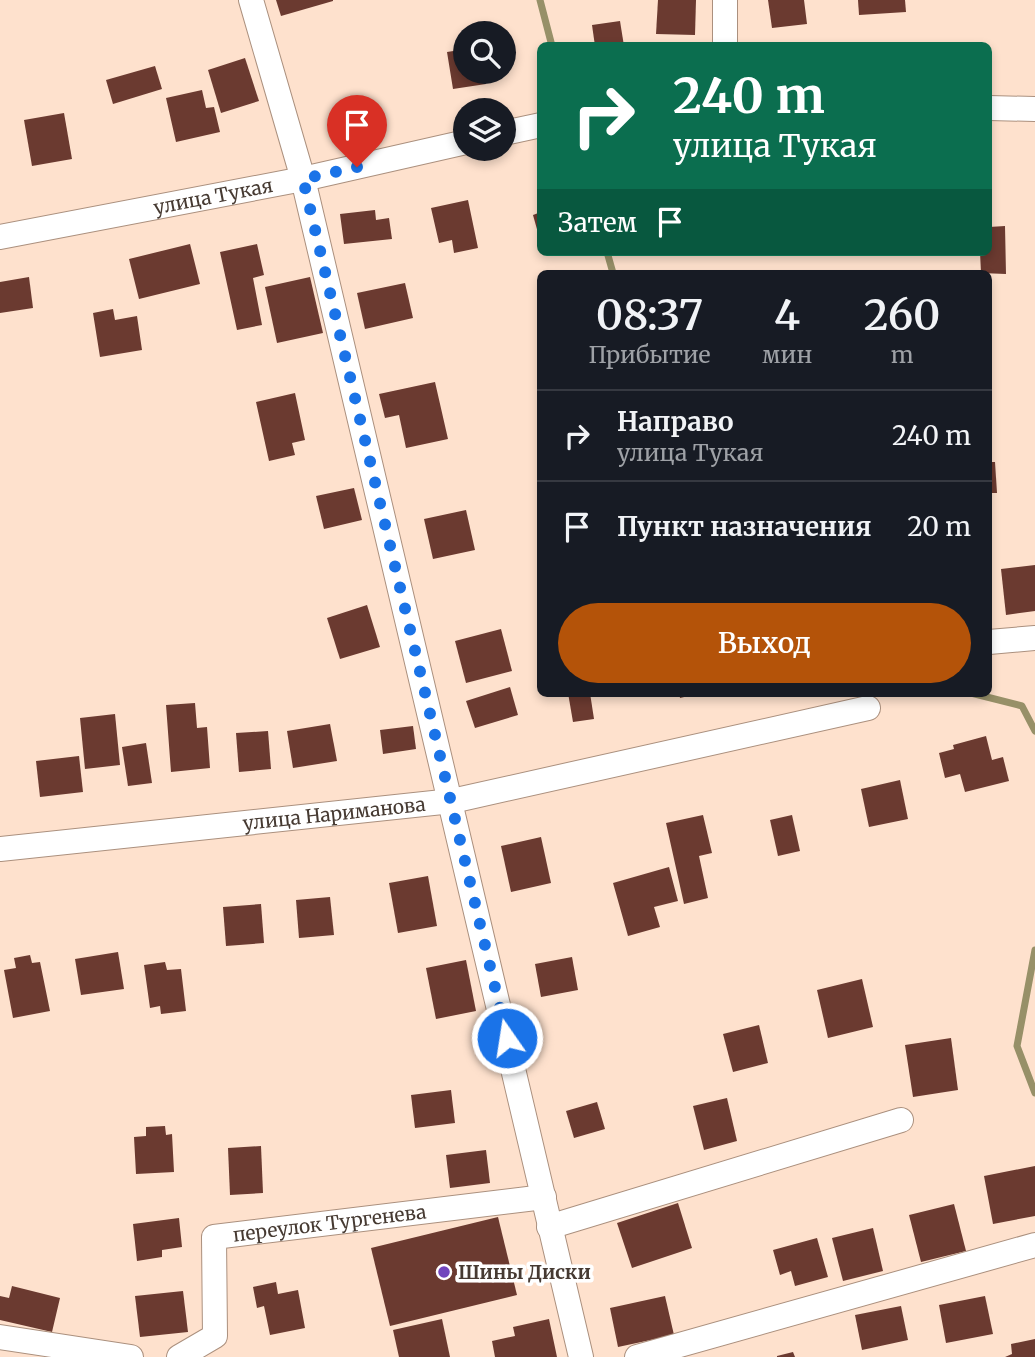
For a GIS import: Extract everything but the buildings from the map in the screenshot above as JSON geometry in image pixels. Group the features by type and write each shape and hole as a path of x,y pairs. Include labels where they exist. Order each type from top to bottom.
{"street":[{"path":"251,0 303,179 452,801 581,1357"},
{"path":"724,42 725,0"},
{"path":"992,107 1035,108"},
{"path":"516,130 537,126"},
{"name":"улица Тукая","path":"0,237 303,179 453,145"},
{"path":"992,642 1035,638"},
{"name":"улица Нариманова","path":"0,849 452,801 868,708"},
{"path":"549,1227 901,1120"},
{"name":"переулок Тургенева","path":"179,1357 215,1336 214,1237 544,1197"},
{"path":"637,1357 1035,1245"},
{"path":"0,1338 131,1357"}],"waterway":[{"path":"540,0 551,42"},
{"path":"608,256 612,270"},
{"path":"987,697 1022,706 1035,731"},
{"path":"1035,950 1017,1046 1035,1093"}],"place":[{"name":"Шины Диски","path":"444,1272"}],"route":[{"path":"357,167 303,179 507,1038"}]}
